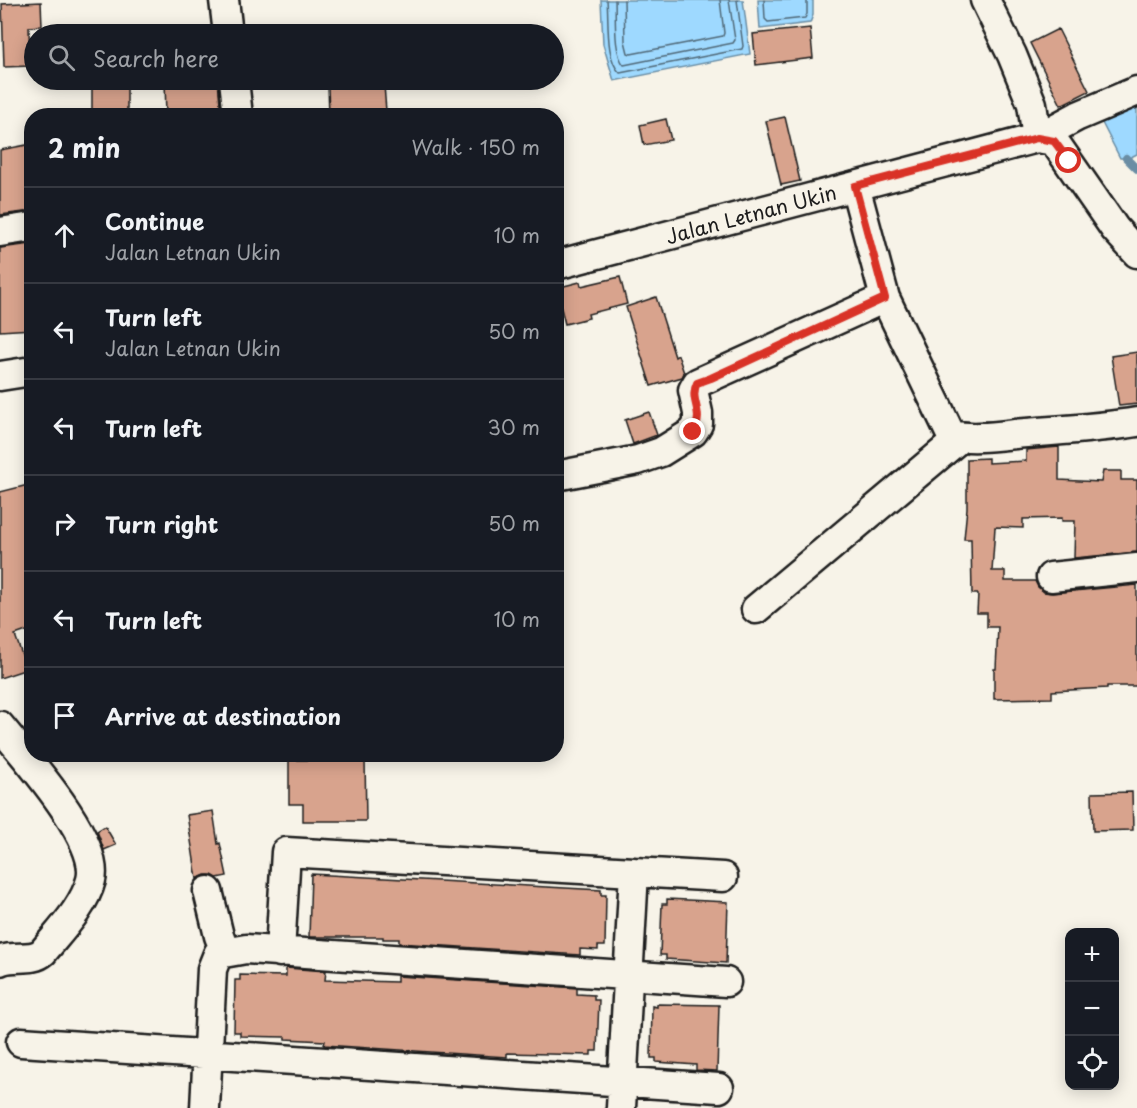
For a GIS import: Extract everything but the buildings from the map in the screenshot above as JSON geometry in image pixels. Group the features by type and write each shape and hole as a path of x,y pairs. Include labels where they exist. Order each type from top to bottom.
{"street":[{"path":"224,0 227,24"},
{"path":"985,0 1012,55 1032,104 1037,138 1054,141 1115,229 1137,253"},
{"path":"235,90 237,108"},
{"name":"Jalan Letnan Ukin","path":"564,263 1037,138 1078,116 1137,91"},
{"path":"855,186 885,298 951,435 961,437 1112,426 1137,422"},
{"path":"0,232 24,228"},
{"path":"564,469 638,460 661,452 693,432 698,424 693,390 697,383 885,298"},
{"path":"0,376 24,372"},
{"path":"756,609 961,437"},
{"path":"1052,576 1137,568"},
{"path":"0,726 24,756"},
{"path":"0,961 5,958 35,957 43,952 87,892 92,877 92,863 78,829 57,797 29,762"},
{"path":"280,952 286,852 723,877"},
{"path":"621,1095 634,872"},
{"path":"205,1108 212,969 218,954 224,950 208,891"},
{"path":"218,954 246,950 726,982"},
{"path":"21,1042 208,1054 621,1095 719,1088"}],"water":[{"path":"601,0 743,0 750,54 614,81 603,44"},
{"path":"758,0 813,0 813,15 810,23 760,29"},
{"path":"1137,101 1137,154 1129,158 1120,158 1098,115"}],"waterway":[{"path":"1126,158 1137,169"}],"route":[{"path":"693,432 698,424 693,390 697,383 885,298 855,186 1037,138 1054,141 1069,161"}]}
